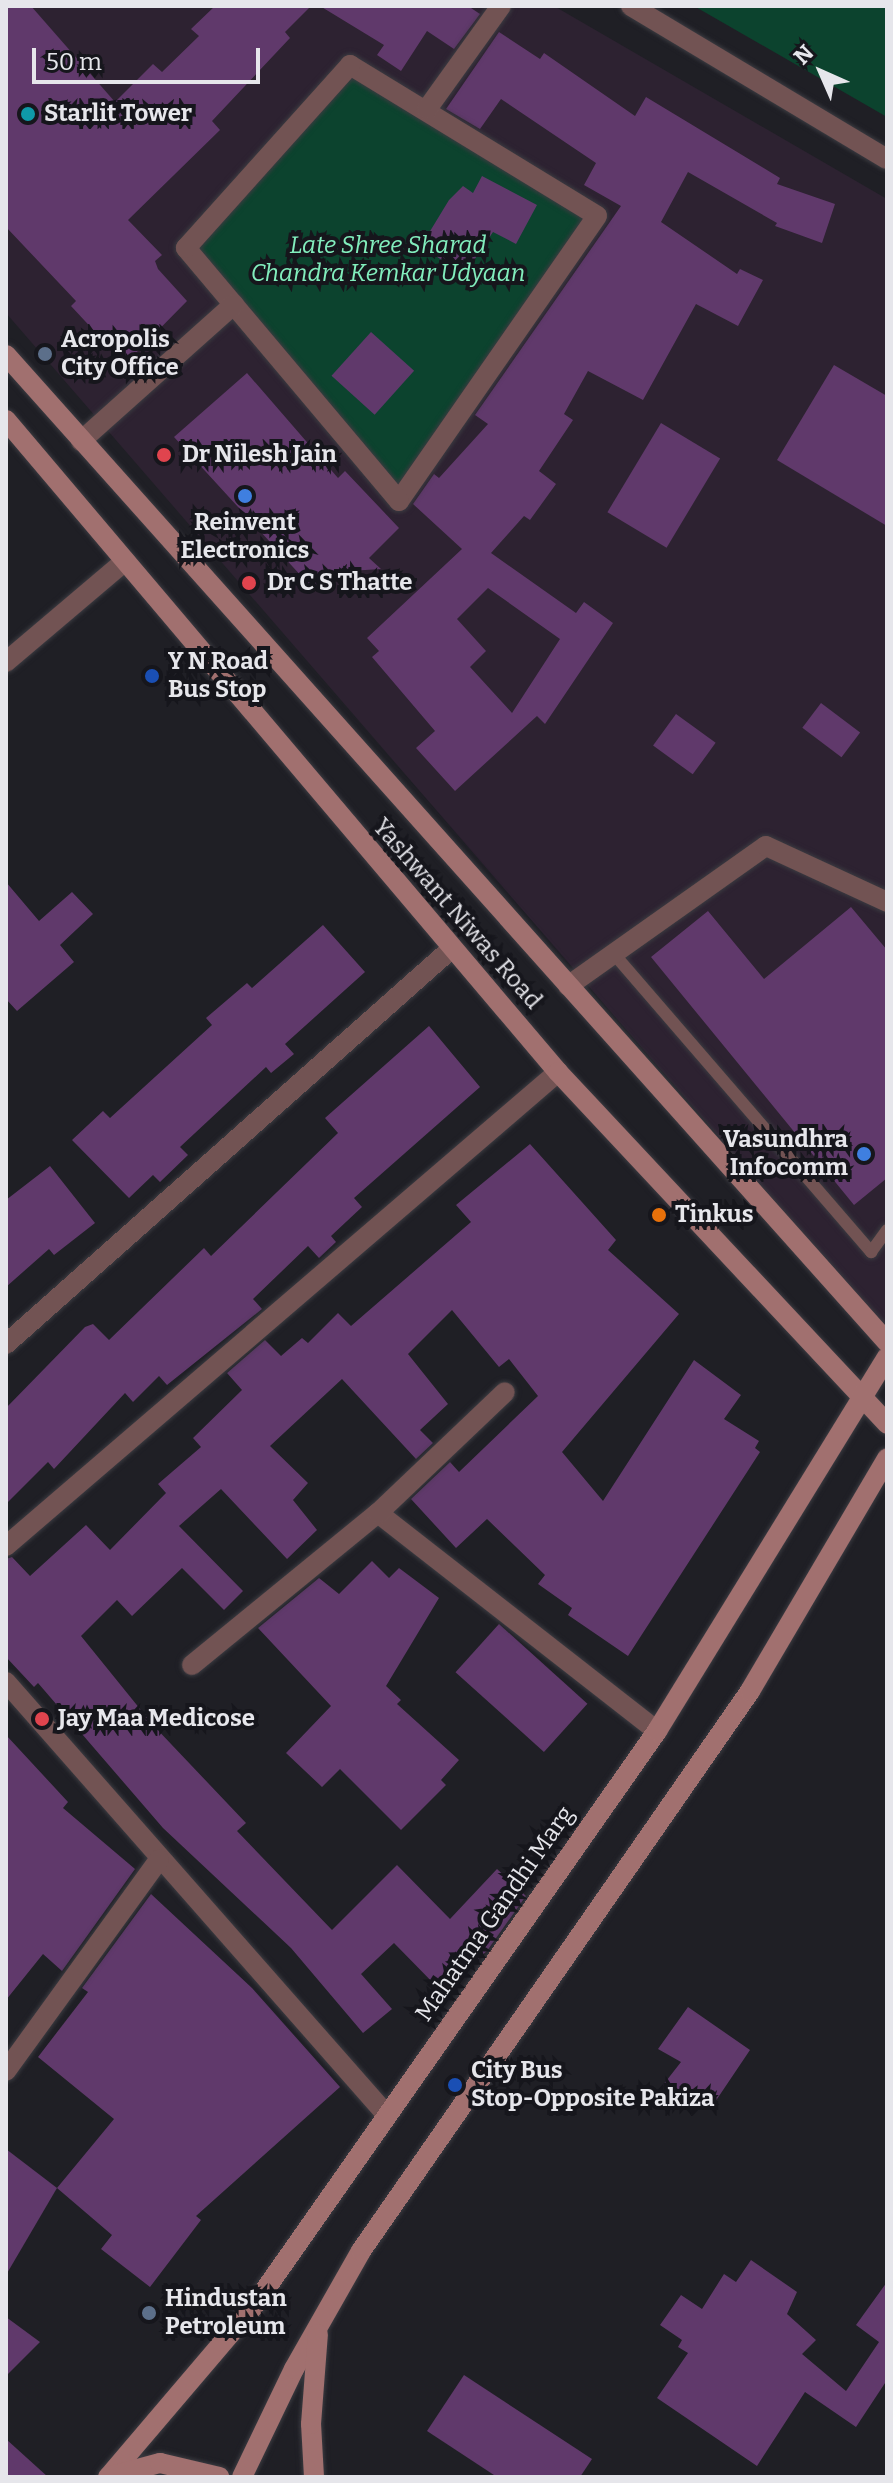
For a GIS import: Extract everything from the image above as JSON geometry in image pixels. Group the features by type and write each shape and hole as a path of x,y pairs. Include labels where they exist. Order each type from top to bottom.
{"main road":[{"name":"Yashwant Niwas Road","path":"6,355 887,1342"},
{"name":"Yashwant Niwas Road","path":"6,420 558,1072 859,1400 887,1424"},
{"name":"Mahatma Gandhi Marg","path":"109,2476 253,2307 385,2113 657,1731 887,1357"},
{"path":"242,2477 318,2326 420,2161 750,1691 887,1458"},
{"path":"314,2477 311,2424 318,2326"},
{"path":"109,2476 160,2463 219,2477"}],"street":[{"path":"427,109 501,6"},
{"path":"631,6 665,14 887,159"},
{"path":"350,65 427,109 597,216 399,501 186,248 350,65"},
{"path":"81,441 234,304"},
{"path":"6,662 125,561"},
{"path":"568,986 766,846 887,902"},
{"path":"6,1344 451,949"},
{"path":"6,1546 558,1072"},
{"path":"192,1665 378,1513 505,1392"},
{"path":"378,1513 657,1731"},
{"path":"6,1682 13,1707 159,1860 385,2113"},
{"path":"6,2071 159,1860"}],"lane":[{"path":"614,954 871,1252 887,1230"}],"shaded area":[{"path":"6,6 554,6 887,199 887,1331 6,313"}],"green space":[{"path":"694,6 887,6 887,117"},
{"name":"Late Shree Sharad Chandra Kemkar Udyaan","path":"350,65 597,216 399,501 186,249"}],"building":[{"path":"6,6 31,6 115,102 153,64 162,72 199,36 191,29 215,6 311,6 285,32 290,38 212,121 220,130 128,220 162,255 155,261 158,269 187,301 125,364 71,306 76,301 6,227"},
{"path":"320,6 468,6 480,14 454,49 427,31 401,71 377,55 384,45"},
{"path":"499,32 540,59 544,53 635,116 646,97 780,178 777,184 835,204 822,243 775,226 777,223 688,172 661,222 737,274 740,269 763,280 738,326 696,304 643,400 588,371 564,414 573,420 539,471 556,484 530,520 524,516 491,553 576,613 584,602 613,623 545,724 537,716 455,791 416,748 435,731 372,657 379,651 367,638 462,549 413,504 434,474 439,478 488,424 475,415 621,206 584,185 596,163 501,99 480,129 446,109","holes":["488,588 560,639 512,713 470,667 486,651 457,619"]},
{"path":"482,176 537,205 516,244 493,232 464,275 421,246 449,200 463,186 473,193"},
{"path":"371,332 414,371 375,415 332,376"},
{"path":"834,365 887,396 887,526 777,460"},
{"path":"247,373 338,478 345,471 399,528 369,558 381,569 333,572 314,590 174,437"},
{"path":"661,423 720,459 667,548 607,512"},
{"path":"821,703 860,732 841,757 802,728"},
{"path":"676,714 716,743 693,774 653,746"},
{"path":"6,882 39,921 72,892 93,914 60,945 74,962 17,1011 6,999"},
{"path":"851,907 887,950 887,1178 854,1205 651,957 708,911 764,979"},
{"path":"323,925 365,972 285,1044 294,1054 271,1073 266,1067 180,1147 188,1155 160,1182 153,1175 129,1198 72,1140 103,1111 110,1118 212,1025 206,1018 247,983 252,988"},
{"path":"429,1026 480,1087 354,1198 362,1207 331,1236 336,1242 319,1258 308,1246 253,1299 262,1309 167,1385 159,1376 133,1402 125,1393 54,1469 48,1462 6,1504 6,1408 85,1327 93,1324 109,1340 204,1248 211,1256 338,1133 325,1118"},
{"path":"530,1144 616,1240 608,1250 679,1314 562,1452 603,1501 694,1360 741,1395 724,1419 759,1441 755,1448 760,1452 628,1656 568,1615 572,1608 538,1584 545,1575 487,1519 456,1548 411,1499 450,1462 459,1472 538,1396 509,1359 499,1367 452,1310 408,1354 448,1404 420,1430 433,1443 416,1459 342,1379 270,1446 308,1483 293,1500 317,1530 287,1559 221,1489 179,1526 243,1591 224,1610 182,1568 132,1616 117,1600 81,1636 153,1725 246,1823 237,1831 332,1930 397,1865 450,1919 497,1869 526,1896 487,1951 441,1991 394,1943 361,1974 392,2009 363,2033 291,1948 163,1828 38,1683 34,1687 6,1657 6,1559 12,1557 30,1576 86,1525 110,1550 166,1493 158,1484 201,1447 193,1438 242,1390 227,1373 265,1340 281,1356 302,1338 308,1343 338,1313 351,1326 471,1222 456,1205"},
{"path":"50,1166 95,1223 54,1255 49,1249 6,1287 6,1200"},
{"path":"372,1561 389,1578 399,1568 439,1598 386,1686 401,1700 397,1704 459,1760 441,1780 446,1785 401,1830 340,1769 322,1787 286,1753 331,1706 258,1628 319,1578 339,1594"},
{"path":"499,1624 587,1704 544,1752 456,1672"},
{"path":"6,1735 68,1802 63,1808 135,1869 62,1971 43,1954 6,2000"},
{"path":"151,1894 252,1988 340,2087 196,2216 201,2220 150,2287 101,2249 112,2235 57,2188 114,2119 38,2057 88,1992 82,1988"},
{"path":"688,2007 750,2050 715,2102 697,2096 691,2102 663,2085 681,2062 658,2049"},
{"path":"6,2149 57,2188 6,2275"},
{"path":"751,2260 797,2292 787,2314 816,2340 802,2354 846,2391 879,2342 856,2325 887,2282 887,2380 856,2427 805,2392 757,2466 657,2398 688,2353 678,2347 682,2340 660,2325 681,2295 702,2309 724,2274 736,2282"},
{"path":"6,2317 40,2342 6,2376"},
{"path":"464,2375 592,2459 580,2477 497,2477 427,2431"},
{"path":"6,2439 48,2477 6,2477"}],"place":[{"name":"Starlit Tower","path":"28,114"},
{"name":"Acropolis City Office","path":"45,354"},
{"name":"Dr Nilesh Jain","path":"164,455"},
{"name":"Reinvent Electronics","path":"245,496"},
{"name":"Dr C S Thatte","path":"249,583"},
{"name":"Y N Road Bus Stop","path":"152,676"},
{"name":"Vasundhra Infocomm","path":"864,1154"},
{"name":"Tinkus","path":"659,1215"},
{"name":"Jay Maa Medicose","path":"42,1719"},
{"name":"City Bus Stop-Opposite Pakiza","path":"455,2085"},
{"name":"Hindustan Petroleum","path":"149,2313"}]}
